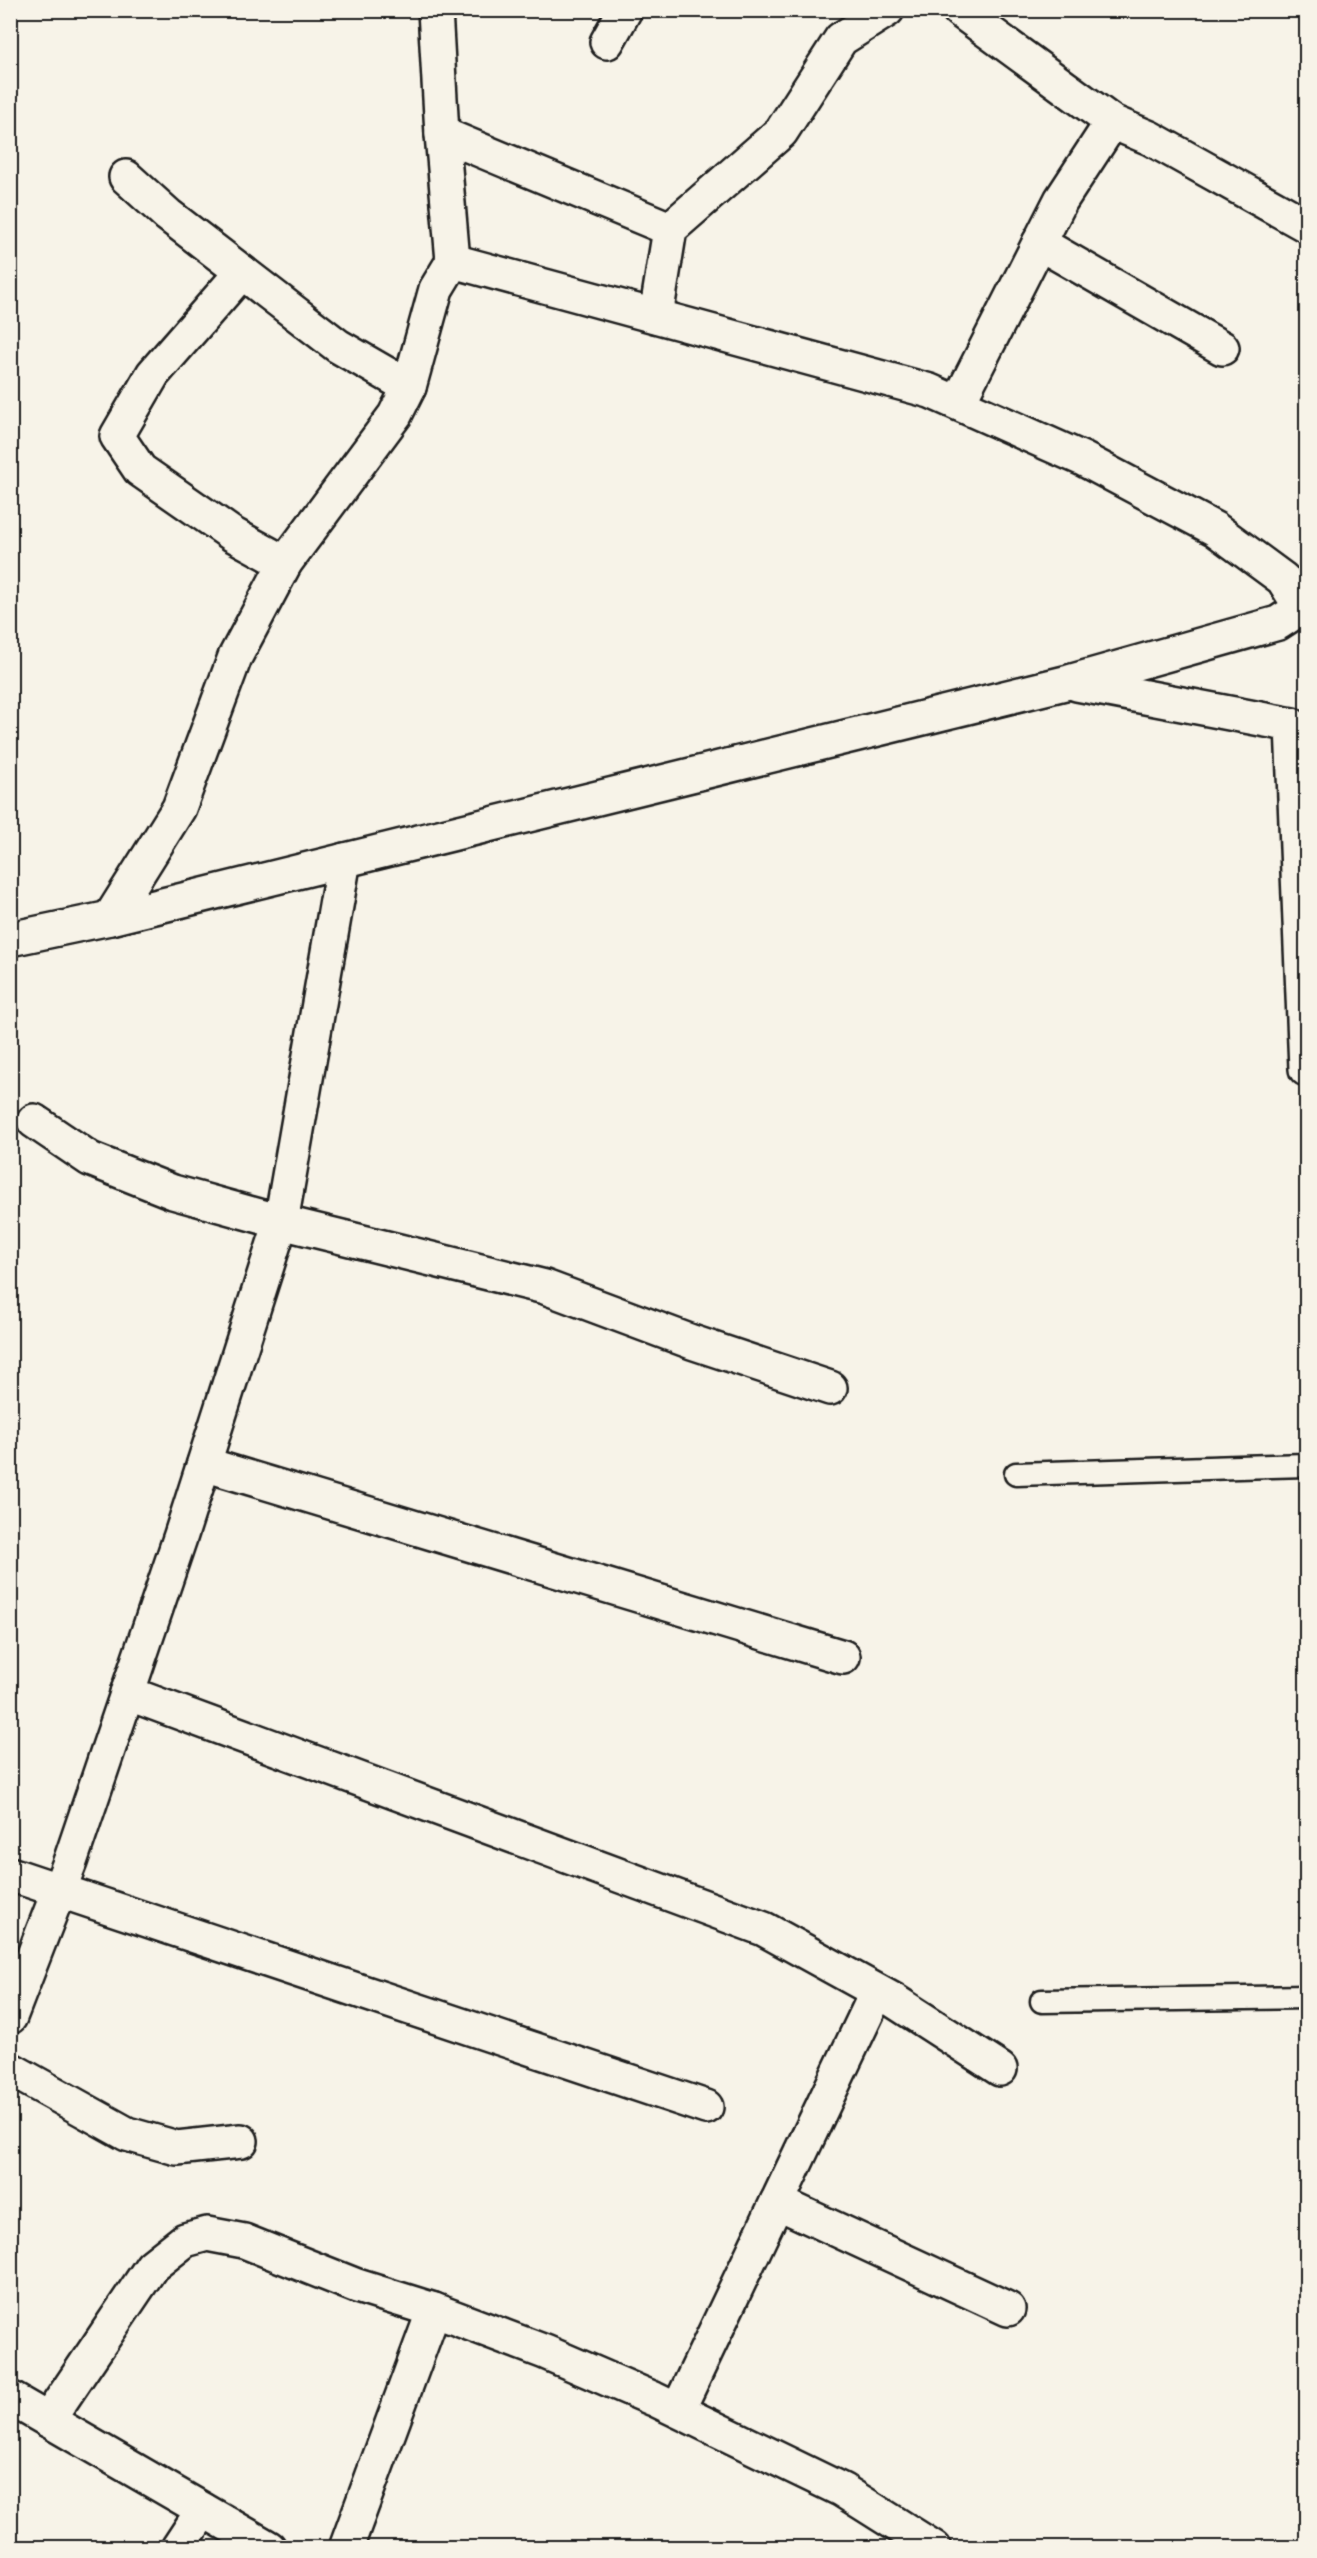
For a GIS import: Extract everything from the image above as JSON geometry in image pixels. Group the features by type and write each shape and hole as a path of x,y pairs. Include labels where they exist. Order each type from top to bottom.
{"street":[{"path":"110,918 179,808 235,657 285,563 395,415 409,387 436,289 453,261 442,135 435,10"},
{"path":"607,42 625,10"},
{"path":"656,316 670,229 781,132 842,39 887,10"},
{"path":"959,10 1112,122 1150,138 1306,225"},
{"path":"958,404 1061,200 1112,122"},
{"path":"442,135 670,229"},
{"path":"126,177 168,215 338,346 409,387"},
{"path":"1039,243 1222,348"},
{"path":"10,939 110,918 1069,682 1278,622 1304,608 1283,579 1215,529 1083,459 930,391 453,261"},
{"path":"242,272 153,374 117,436 140,470 232,534 285,563"},
{"path":"1069,682 1299,726 1306,1069"},
{"path":"10,2017 59,1889 127,1693 204,1464 281,1222 344,860"},
{"path":"34,1121 90,1159 173,1192 281,1222 545,1287 692,1342 830,1388"},
{"path":"204,1464 843,1657"},
{"path":"127,1693 764,1929 877,1992 1000,2068"},
{"path":"10,1874 706,2107"},
{"path":"678,2410 877,1992"},
{"path":"10,2069 127,2134 177,2148 241,2141"},
{"path":"777,2202 1008,2309"},
{"path":"48,2420 152,2266 185,2240 207,2234 244,2241 357,2286 434,2310 545,2352 678,2410 842,2490 934,2547"},
{"path":"346,2547 434,2310"},
{"path":"10,2398 269,2547"},
{"path":"178,2547 203,2510"}],"lane":[{"path":"1016,1474 1306,1465"},
{"path":"1042,2001 1306,1997"}]}
